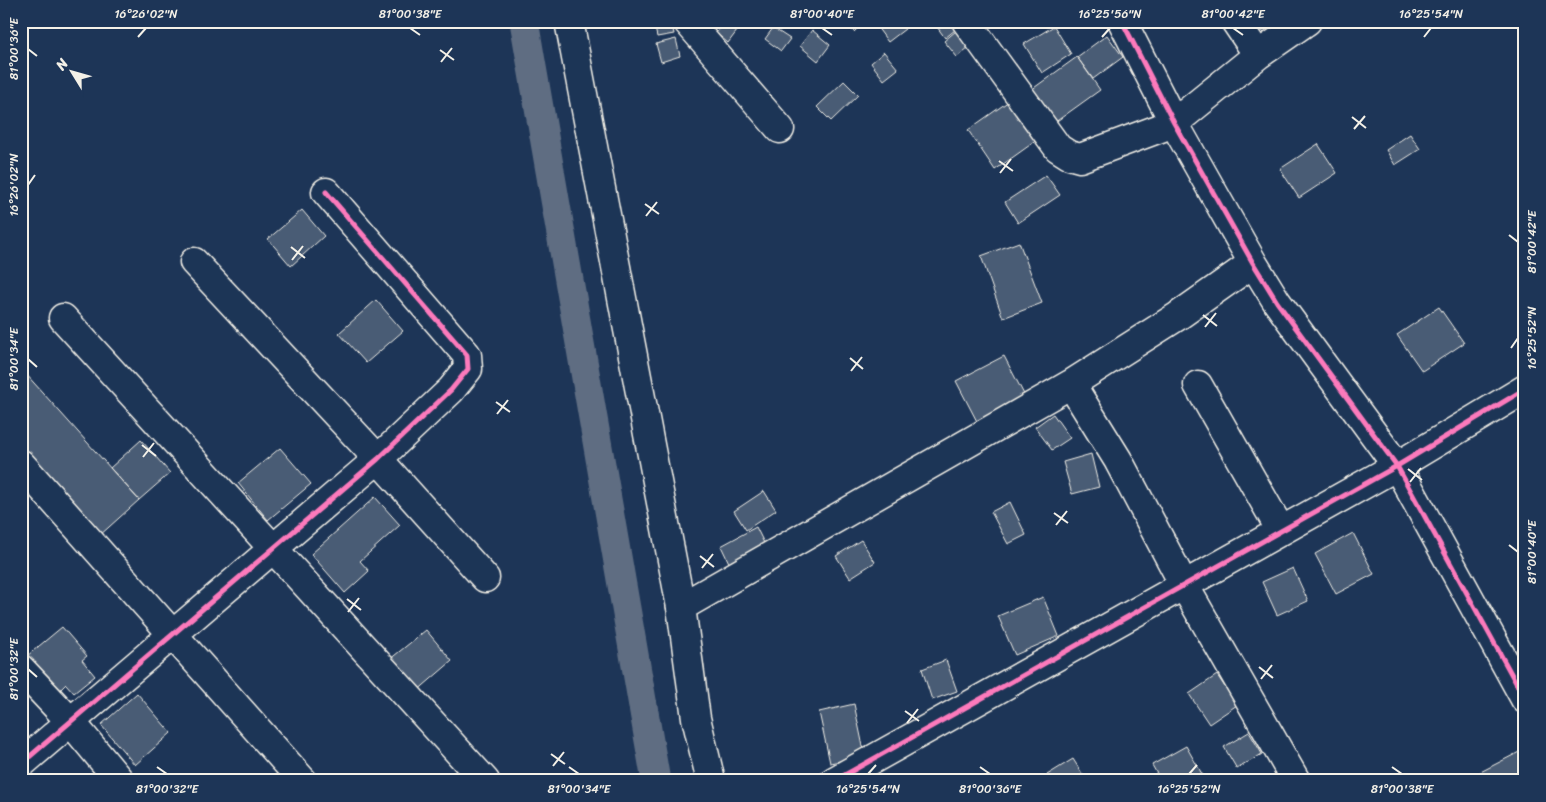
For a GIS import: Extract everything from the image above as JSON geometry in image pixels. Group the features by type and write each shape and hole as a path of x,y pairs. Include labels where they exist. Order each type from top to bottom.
{"street":[{"path":"569,21 681,607 696,718 711,781"},
{"path":"687,21 780,129"},
{"path":"966,21 1058,148 1069,155 1080,158 1174,123 1258,55 1307,21"},
{"path":"1122,21 1174,123 1277,302 1397,466 1525,699"},
{"path":"1235,21 1258,55"},
{"path":"21,764 274,550 378,459 452,390 468,369 467,355 326,192"},
{"path":"194,262 378,459 485,578"},
{"path":"681,607 1071,384 1178,316 1254,263"},
{"path":"63,318 485,781"},
{"path":"1071,384 1118,460 1184,585 1296,781"},
{"path":"1198,385 1280,529"},
{"path":"834,781 1184,585 1280,529 1397,466 1525,389"},
{"path":"21,464 303,781"},
{"path":"21,669 71,722 120,781"}],"building":[{"path":"671,21 674,34 657,37 654,23"},
{"path":"843,21 865,21 854,32"},
{"path":"885,21 899,21 905,29 888,42 877,27"},
{"path":"939,21 948,21 955,30 945,38 935,24"},
{"path":"1256,21 1291,21 1267,38"},
{"path":"725,22 737,31 728,43 716,33"},
{"path":"962,26 975,42 957,57 944,41"},
{"path":"1054,26 1071,54 1042,73 1024,44"},
{"path":"773,28 790,39 781,51 765,39"},
{"path":"812,30 830,45 818,61 800,46"},
{"path":"1107,35 1123,57 1093,79 1077,57"},
{"path":"676,39 680,56 661,62 656,44"},
{"path":"884,52 898,69 884,80 871,63"},
{"path":"1077,57 1100,90 1054,123 1031,90"},
{"path":"844,81 858,95 831,121 817,107"},
{"path":"1009,101 1037,140 995,170 968,130"},
{"path":"1410,134 1420,149 1395,165 1386,150"},
{"path":"1318,144 1337,173 1299,198 1280,169"},
{"path":"1046,175 1060,195 1018,223 1005,202"},
{"path":"302,210 324,236 291,266 268,239"},
{"path":"1019,242 1042,303 1003,318 981,256"},
{"path":"376,300 403,331 366,363 339,333"},
{"path":"1439,307 1464,343 1422,371 1397,335"},
{"path":"1004,356 1030,406 982,431 956,381"},
{"path":"25,373 139,500 99,536 21,449 21,376"},
{"path":"1053,414 1070,438 1052,450 1035,427"},
{"path":"141,440 170,473 139,500 110,468"},
{"path":"280,448 311,484 268,520 238,483"},
{"path":"1091,454 1099,487 1072,494 1063,462"},
{"path":"764,491 776,510 746,530 734,511"},
{"path":"375,497 400,525 360,561 369,571 345,593 311,554"},
{"path":"1010,502 1026,535 1008,544 991,512"},
{"path":"756,527 768,551 732,569 721,546"},
{"path":"1353,533 1374,574 1336,594 1315,554"},
{"path":"861,540 875,562 850,578 836,556"},
{"path":"1293,568 1308,601 1277,615 1262,582"},
{"path":"1043,597 1059,636 1015,655 998,616"},
{"path":"62,627 87,656 82,660 95,676 74,693 66,684 58,692 27,656"},
{"path":"426,630 452,661 416,692 389,660"},
{"path":"946,660 957,691 932,700 922,669"},
{"path":"1217,675 1237,705 1209,724 1189,694"},
{"path":"137,693 171,733 135,765 101,725"},
{"path":"854,704 865,756 830,763 819,712"},
{"path":"1249,732 1262,754 1237,769 1224,747"},
{"path":"1186,746 1206,781 1161,781 1152,765"},
{"path":"1525,749 1525,781 1463,781"},
{"path":"1073,759 1083,775 1075,781 1051,781 1047,775"}],"waterway":[{"path":"524,21 656,781"}],"cycle path":[{"path":"1122,21 1174,123 1253,263 1277,302 1397,466 1525,699"},
{"path":"21,764 378,459 451,390 468,369 467,355 326,192"},
{"path":"834,781 1397,466 1525,389"}]}
